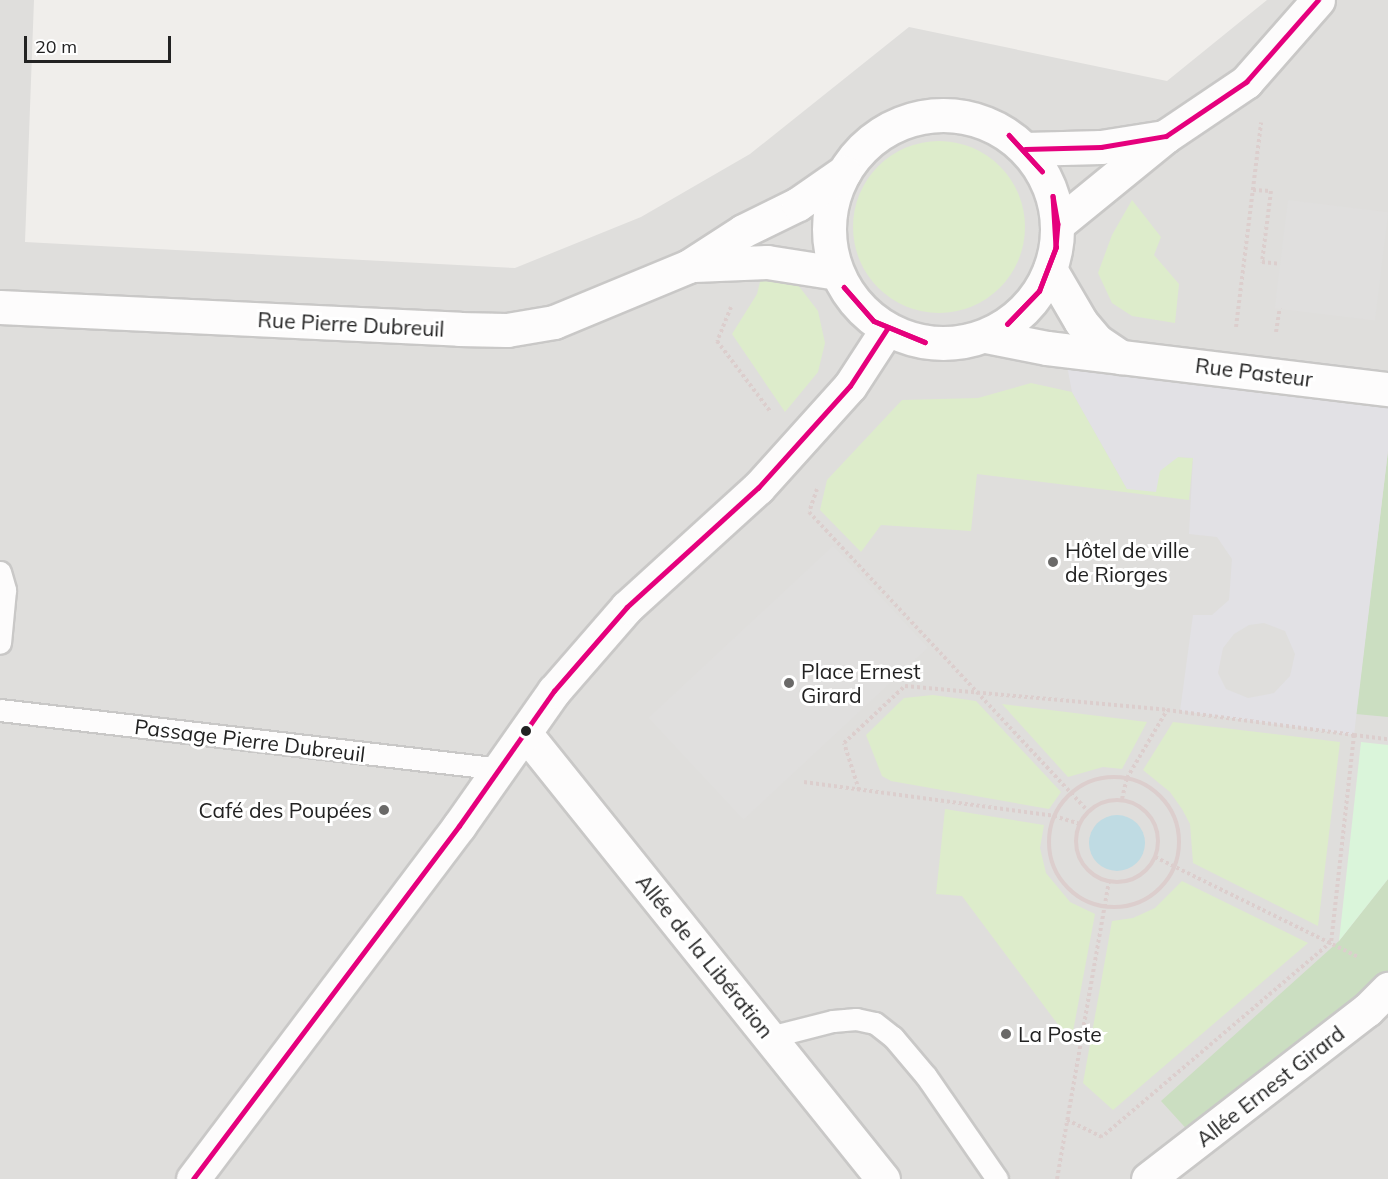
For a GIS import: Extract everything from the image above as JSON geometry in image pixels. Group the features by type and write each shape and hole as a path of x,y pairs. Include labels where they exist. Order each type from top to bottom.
{"street":[{"path":"1058,224 1166,136 1246,82 1311,10"},
{"path":"950,114 991,124 1025,149 1042,171 1053,196 1058,224 1050,269 1025,309 986,336 946,344 925,342 887,329 863,310 837,273 831,254 830,211 844,172 863,147 889,128 928,115 950,114"},
{"path":"1025,149 1101,147 1166,136"},
{"name":"Rue Pierre Dubreuil","path":"0,307 507,330 555,322 587,311 689,266 743,231 798,204 844,172"},
{"name":"Rue Pierre Dubreuil","path":"689,266 750,261 837,273"},
{"name":"Rue Pasteur","path":"1050,269 1081,322 1097,341 1121,357"},
{"path":"193,1179 501,769 554,691 627,607 758,488 850,386 887,329"},
{"name":"Rue Pasteur","path":"986,336 1121,357 1388,389"},
{"name":"Allée de la Libération","path":"525,734 883,1179"},
{"name":"Allée Ernest Girard","path":"1148,1179 1368,1010 1388,989"}],"lane":[{"path":"0,572 5,590 0,643"},
{"name":"Passage Pierre Dubreuil","path":"0,710 501,769"},
{"path":"770,1038 833,1021 875,1023 893,1037 926,1076 997,1179"}],"path":[{"path":"1231,370 1268,60"},
{"path":"1253,190 1271,191 1262,262 1280,264"},
{"path":"750,261 717,341 820,478 809,512 972,690 1088,811"},
{"path":"859,790 844,743 905,686 972,690 1167,710 1388,738"},
{"path":"1122,800 1127,778 1167,710"},
{"path":"1067,1120 1102,1137 1331,942 1354,735"},
{"path":"1127,778 1153,788 1176,819 1180,838 1175,866 1159,891 1142,902 1105,907 1077,896 1057,874 1049,846 1054,816 1071,794 1097,779 1127,778"},
{"path":"804,783 1054,816 1080,824"},
{"path":"1122,800 1150,816 1158,836 1155,857 1132,880 1109,881 1098,877 1081,860 1076,836 1088,811 1104,802 1122,800"},
{"path":"1155,857 1331,942 1369,963"},
{"path":"1057,1179 1109,881"}],"shaded area":[{"path":"0,0 34,0 25,242 515,268 641,217 750,154 909,27 1167,81 1267,0 1388,0 1388,1179 0,1179"},
{"path":"1288,200 1388,212 1375,320 1275,308"},
{"path":"1064,350 1388,389 1388,451 1354,735 1180,711 1193,615 1212,615 1229,600 1232,559 1217,537 1189,534 1193,458 1178,457 1160,471 1156,492 1127,489 1072,392","holes":["1264,623 1285,631 1295,654 1290,676 1274,693 1248,698 1226,689 1218,673 1223,648 1234,634 1249,625"]},
{"name":"Place Ernest Girard","path":"833,546 928,648 743,820 649,718"}],"green space":[{"path":"939,141 956,142 972,147 987,155 1000,166 1011,179 1019,194 1024,210 1024,244 1019,260 1011,275 1000,288 987,299 972,307 956,312 939,313 922,312 906,307 891,299 878,288 867,275 859,260 854,244 853,227 854,210 859,194 867,179 878,166 891,155 906,147 922,142"},
{"path":"1132,200 1161,237 1154,255 1179,284 1175,323 1132,316 1112,303 1098,273 1112,235"},
{"path":"762,274 798,285 818,311 825,343 818,372 785,412 732,334 757,294"},
{"path":"1031,383 1072,392 1127,489 1178,457 1193,458 1189,500 977,474 971,531 881,525 861,552 820,510 827,480 902,400 978,398"},
{"path":"1388,451 1388,717 1356,714"},
{"path":"933,695 976,701 1061,792 1049,809 891,781 882,776 866,735 904,698"},
{"path":"1002,704 1147,722 1122,769 1103,767 1068,777"},
{"path":"1173,722 1340,742 1318,926 1193,863 1190,824 1182,809 1170,792 1143,770"},
{"path":"1361,742 1388,745 1388,879 1339,941"},
{"path":"945,809 1044,825 1040,848 1046,873 1070,902 1095,914 1071,1042 962,896 936,894"},
{"path":"1388,879 1388,976 1192,1135 1161,1101 1339,941"},
{"path":"1182,881 1308,943 1113,1110 1083,1083 1112,921 1133,918 1155,908"}],"water":[{"path":"1111,815 1123,815 1133,819 1141,827 1145,843 1141,859 1133,867 1123,871 1111,871 1101,867 1093,859 1089,849 1089,837 1093,827 1101,819"}],"transit line":[{"path":"1025,149 1101,147 1166,136 1246,82 1318,0"},
{"path":"1009,135 1042,171"},
{"path":"1009,135 1042,171"},
{"path":"1053,196 1058,224 1056,247"},
{"path":"1053,196 1056,247"},
{"path":"1039,291 1056,247"},
{"path":"1039,291 1056,247"},
{"path":"844,287 874,321"},
{"path":"844,287 874,321"},
{"path":"1007,324 1039,291"},
{"path":"1007,324 1039,291"},
{"path":"874,321 925,342"},
{"path":"874,321 925,342"},
{"path":"193,1179 459,826 554,691 627,607 758,488 850,386 887,329"}],"place":[{"name":"Hôtel de ville de Riorges","path":"1053,562"},
{"name":"Place Ernest Girard","path":"789,683"},
{"name":"Café des Poupées","path":"384,810"},
{"name":"La Poste","path":"1006,1034"}]}
